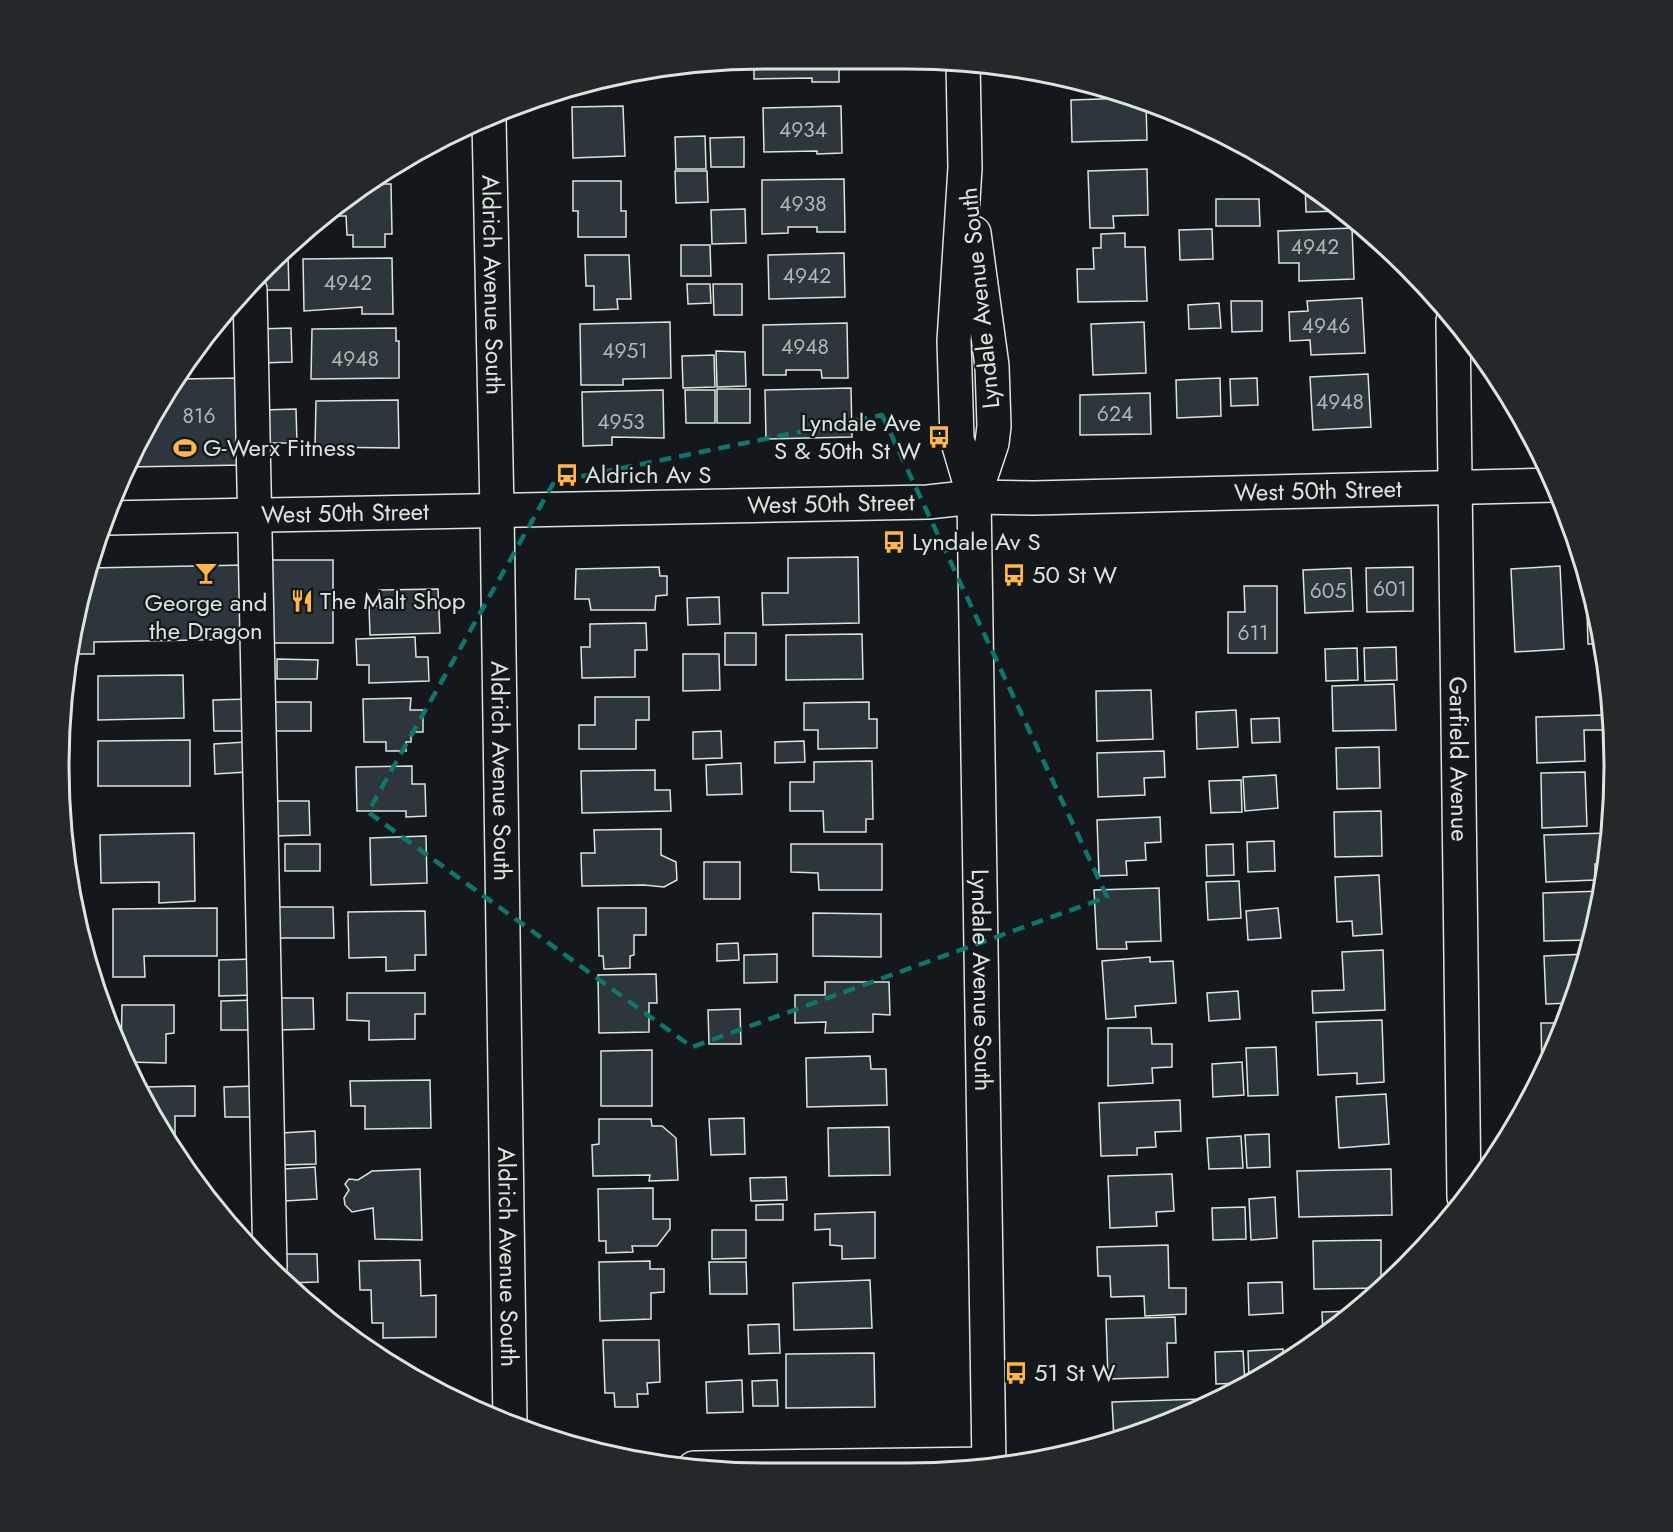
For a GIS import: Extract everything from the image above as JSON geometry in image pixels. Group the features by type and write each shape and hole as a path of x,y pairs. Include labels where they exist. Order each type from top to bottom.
{"street":[{"name":"Lyndale Avenue South","path":"963,71 965,168 993,366 993,438 974,497 989,1458"},
{"name":"Aldrich Avenue South","path":"489,127 510,1414"},
{"path":"250,297 270,1256"},
{"name":"Garfield Avenue","path":"1453,334 1464,1185"},
{"name":"West 50th Street","path":"115,519 255,514 497,512 928,502 974,497 1034,498 1545,485"}],"highlighted area":[{"path":"882,415 1107,897 692,1047 368,812 554,482"}],"building":[{"path":"754,69 839,69 839,82 812,82 812,78 754,79"},
{"path":"1107,99 1146,112 1147,140 1072,142 1071,100"},
{"path":"623,106 625,156 573,158 572,107"},
{"path":"841,106 842,153 764,152 763,108"},
{"path":"705,136 706,169 676,169 675,137"},
{"path":"744,137 744,167 711,167 710,138"},
{"path":"1147,169 1148,215 1113,216 1114,228 1090,228 1088,171"},
{"path":"675,171 707,171 708,202 676,203"},
{"path":"844,179 845,232 817,232 817,227 788,227 788,233 762,234 762,180"},
{"path":"573,181 621,181 621,211 626,211 626,237 578,237 578,211 573,211"},
{"path":"382,184 391,184 392,234 385,234 385,247 353,247 353,235 347,235 346,216 339,216"},
{"path":"1305,194 1329,211 1306,212"},
{"path":"1216,199 1259,199 1260,226 1216,226"},
{"path":"745,209 746,243 712,244 711,210"},
{"path":"1350,228 1352,230 1354,279 1299,281 1299,263 1279,263 1278,231"},
{"path":"1212,229 1213,259 1180,260 1179,230"},
{"path":"1125,233 1125,247 1145,247 1147,301 1078,302 1077,269 1094,269 1093,248 1101,248 1101,234"},
{"path":"681,245 710,245 711,276 681,276"},
{"path":"844,253 845,297 769,299 768,255"},
{"path":"585,255 629,255 631,299 617,299 618,309 594,310 594,286 586,286"},
{"path":"392,258 393,314 362,314 362,307 304,311 303,259"},
{"path":"288,259 289,290 257,290"},
{"path":"687,284 710,284 711,303 688,304"},
{"path":"713,284 742,284 742,315 714,315"},
{"path":"1362,298 1365,353 1311,355 1310,340 1290,341 1289,312 1308,311 1307,301"},
{"path":"1231,301 1262,301 1262,331 1232,332"},
{"path":"1219,303 1221,328 1189,329 1188,305"},
{"path":"670,322 671,378 623,379 623,385 581,385 580,324"},
{"path":"1144,322 1146,373 1093,375 1091,324"},
{"path":"847,323 848,378 822,378 821,370 786,370 786,375 763,375 763,325"},
{"path":"291,328 292,362 258,363 258,329"},
{"path":"396,328 396,341 399,341 399,378 311,379 312,329"},
{"path":"716,351 745,352 746,386 717,387"},
{"path":"714,355 715,387 683,388 682,356"},
{"path":"1368,374 1371,427 1313,430 1310,377"},
{"path":"243,378 244,465 137,467 162,417 186,379"},
{"path":"1220,378 1221,416 1177,418 1176,380"},
{"path":"1257,378 1258,405 1231,406 1230,379"},
{"path":"851,388 852,437 766,439 765,390"},
{"path":"717,389 750,389 750,423 717,423"},
{"path":"663,390 664,438 612,437 612,445 583,446 582,392"},
{"path":"685,390 715,390 715,423 686,423"},
{"path":"1150,393 1151,434 1080,435 1080,395"},
{"path":"398,400 399,448 315,447 316,401"},
{"path":"296,409 297,443 263,443 262,410"},
{"path":"858,557 859,623 763,625 762,593 788,593 788,558"},
{"name":"The Malt Shop","path":"270,560 333,560 333,643 271,643"},
{"path":"245,565 246,639 94,642 94,654 78,654 82,630 98,568"},
{"path":"1560,566 1564,649 1515,652 1511,569"},
{"path":"659,567 660,576 667,576 667,595 656,596 655,610 591,610 589,599 575,599 576,569"},
{"path":"1413,567 1413,611 1367,612 1366,568"},
{"path":"1351,568 1353,611 1305,613 1303,570"},
{"path":"1244,586 1277,586 1277,653 1228,653 1228,612 1245,612"},
{"path":"438,589 440,633 370,635 369,606 379,606 379,590"},
{"path":"719,597 720,624 688,625 687,598"},
{"path":"1587,614 1593,644 1588,644"},
{"path":"646,623 647,650 635,650 635,677 582,678 581,647 590,647 590,624"},
{"path":"725,633 756,633 756,665 725,665"},
{"path":"862,634 863,679 786,680 786,635"},
{"path":"415,637 416,657 428,657 429,681 369,683 369,665 357,665 356,639"},
{"path":"1396,647 1397,680 1365,681 1364,648"},
{"path":"1357,648 1358,680 1326,681 1325,649"},
{"path":"683,654 719,654 720,690 683,691"},
{"path":"277,659 318,660 317,679 277,679"},
{"path":"183,675 184,718 98,720 98,676"},
{"path":"1394,684 1396,730 1333,731 1332,686"},
{"path":"1151,690 1153,739 1097,741 1096,691"},
{"path":"595,697 649,697 649,720 636,720 636,749 579,749 579,725 595,725"},
{"path":"411,698 410,710 423,710 423,732 411,732 411,742 406,742 406,751 386,751 386,742 364,742 363,699"},
{"path":"250,699 251,731 214,731 213,700"},
{"path":"275,702 311,702 311,731 275,731"},
{"path":"869,702 869,719 877,719 877,748 818,749 818,730 804,730 804,703"},
{"path":"1236,710 1238,747 1197,749 1196,712"},
{"path":"1602,715 1603,730 1584,730 1585,761 1537,763 1536,717"},
{"path":"1279,718 1280,742 1252,743 1251,719"},
{"path":"721,731 722,758 693,759 693,732"},
{"path":"190,740 190,786 98,786 98,741"},
{"path":"804,741 805,762 775,763 775,742"},
{"path":"246,742 247,772 215,774 214,744"},
{"path":"1379,747 1380,788 1337,789 1336,748"},
{"path":"1164,751 1165,777 1144,778 1145,795 1098,797 1097,753"},
{"path":"872,761 873,819 866,819 866,832 824,832 823,811 790,811 790,782 814,782 814,762"},
{"path":"741,763 742,794 707,795 706,765"},
{"path":"412,766 412,784 425,784 426,816 406,817 406,811 357,811 356,767"},
{"path":"655,770 655,790 670,790 671,811 582,813 581,771"},
{"path":"1585,772 1587,826 1542,828 1541,773"},
{"path":"1276,775 1278,808 1245,811 1243,777"},
{"path":"1241,780 1242,812 1211,813 1209,781"},
{"path":"273,801 309,801 310,835 274,836"},
{"path":"1381,811 1382,856 1335,857 1334,812"},
{"path":"1160,817 1161,842 1145,843 1146,860 1126,861 1127,875 1099,876 1097,820"},
{"path":"661,829 661,855 676,862 677,880 664,887 582,886 581,853 595,853 594,830"},
{"path":"194,833 195,901 159,903 159,882 101,883 100,835"},
{"path":"1601,833 1594,880 1546,882 1544,835"},
{"path":"426,836 427,883 371,885 370,838"},
{"path":"1274,841 1275,871 1248,872 1247,842"},
{"path":"285,844 320,844 320,871 285,871"},
{"path":"791,844 882,844 882,890 819,890 818,873 791,872"},
{"path":"1233,844 1234,875 1207,876 1206,845"},
{"path":"704,862 740,862 740,899 704,899"},
{"path":"1379,875 1382,934 1353,936 1352,921 1337,922 1335,877"},
{"path":"1239,881 1241,918 1208,920 1206,882"},
{"path":"1159,888 1161,941 1126,942 1127,949 1097,949 1094,890"},
{"path":"1593,891 1581,940 1544,941 1543,893"},
{"path":"279,907 333,907 334,938 280,938"},
{"path":"217,908 217,956 144,956 145,977 113,977 113,909"},
{"path":"598,908 646,908 646,935 634,935 634,955 630,956 630,968 604,969 603,956 599,956"},
{"path":"1278,908 1281,938 1248,940 1246,911"},
{"path":"425,911 426,955 415,955 415,970 386,971 386,957 349,958 348,912"},
{"path":"813,913 881,914 881,957 813,956"},
{"path":"738,943 739,960 717,961 717,944"},
{"path":"1383,950 1385,1010 1313,1013 1312,991 1344,990 1342,952"},
{"path":"777,954 777,982 744,983 744,955"},
{"path":"1578,954 1562,1003 1546,1004 1544,956"},
{"path":"1150,957 1150,962 1173,961 1176,1003 1135,1006 1136,1017 1106,1019 1102,961"},
{"path":"256,959 257,995 219,996 219,960"},
{"path":"656,974 657,1003 649,1003 649,1032 599,1033 598,975"},
{"path":"825,982 889,982 890,1015 873,1014 873,1032 825,1033 826,1022 795,1023 795,995 825,995"},
{"path":"1238,991 1240,1019 1209,1021 1207,993"},
{"path":"347,993 425,993 425,1014 415,1014 415,1039 369,1040 369,1021 347,1020"},
{"path":"278,998 313,998 314,1029 279,1030"},
{"path":"256,1000 256,1030 221,1030 221,1001"},
{"path":"122,1005 174,1005 174,1033 166,1034 166,1063 136,1062 121,1031"},
{"path":"740,1009 741,1044 709,1044 708,1010"},
{"path":"1382,1020 1384,1082 1357,1084 1357,1073 1318,1075 1316,1022"},
{"path":"1541,1023 1555,1023 1551,1033 1542,1053"},
{"path":"1108,1028 1151,1028 1152,1044 1172,1044 1172,1067 1152,1068 1153,1083 1108,1086"},
{"path":"1276,1047 1278,1095 1248,1096 1246,1048"},
{"path":"652,1050 652,1106 601,1106 601,1051"},
{"path":"870,1056 871,1069 886,1069 887,1105 807,1107 806,1058"},
{"path":"1242,1062 1244,1095 1213,1097 1212,1064"},
{"path":"430,1080 431,1128 365,1129 365,1106 351,1106 350,1081"},
{"path":"195,1086 195,1116 175,1116 175,1135 148,1087"},
{"path":"257,1086 258,1117 225,1117 224,1087"},
{"path":"1386,1094 1389,1144 1339,1148 1336,1097"},
{"path":"1180,1100 1181,1131 1155,1132 1156,1147 1137,1148 1137,1155 1101,1156 1099,1103"},
{"path":"744,1118 745,1154 711,1155 709,1119"},
{"path":"599,1119 651,1119 652,1126 662,1126 676,1138 678,1180 649,1181 650,1175 593,1176 592,1145 599,1144"},
{"path":"889,1127 890,1175 829,1176 828,1128"},
{"path":"315,1131 316,1164 282,1165 281,1133"},
{"path":"1269,1134 1270,1167 1247,1168 1245,1135"},
{"path":"1241,1136 1243,1168 1209,1169 1207,1138"},
{"path":"315,1167 317,1199 285,1201 284,1169"},
{"path":"420,1169 422,1240 375,1239 373,1208 352,1212 345,1205 344,1198 349,1190 345,1184 349,1179 358,1180 372,1171"},
{"path":"1391,1169 1392,1215 1299,1217 1297,1171"},
{"path":"1172,1174 1174,1211 1156,1212 1157,1226 1110,1228 1108,1176"},
{"path":"786,1177 787,1200 751,1201 750,1178"},
{"path":"653,1188 653,1219 670,1219 670,1229 657,1246 632,1246 633,1252 606,1253 606,1241 599,1241 598,1189"},
{"path":"1275,1197 1277,1238 1251,1240 1249,1199"},
{"path":"783,1204 783,1220 756,1220 756,1205"},
{"path":"1245,1207 1246,1239 1213,1240 1212,1208"},
{"path":"875,1212 875,1258 842,1259 842,1246 830,1245 830,1229 815,1230 815,1214"},
{"path":"712,1230 746,1230 746,1258 712,1259"},
{"path":"1381,1240 1381,1277 1369,1288 1314,1289 1313,1241"},
{"path":"1168,1245 1169,1288 1186,1288 1186,1314 1145,1316 1144,1296 1111,1297 1110,1276 1098,1276 1097,1247"},
{"path":"281,1254 317,1254 318,1282 298,1283 282,1267"},
{"path":"420,1260 421,1296 436,1295 436,1337 383,1338 383,1323 372,1323 371,1290 360,1290 359,1261"},
{"path":"650,1261 650,1269 664,1269 664,1292 651,1293 651,1319 600,1321 599,1262"},
{"path":"709,1262 746,1262 747,1294 710,1294"},
{"path":"870,1280 872,1328 794,1330 793,1283"},
{"path":"1282,1282 1283,1313 1249,1315 1248,1283"},
{"path":"1340,1311 1323,1325 1322,1312"},
{"path":"1175,1317 1176,1343 1167,1343 1168,1377 1108,1379 1106,1319"},
{"path":"779,1324 780,1353 749,1354 748,1325"},
{"path":"603,1340 659,1340 660,1382 647,1383 648,1394 637,1394 638,1407 615,1407 614,1393 605,1393"},
{"path":"1283,1349 1283,1353 1249,1373 1248,1351"},
{"path":"1243,1351 1245,1375 1229,1384 1216,1384 1215,1352"},
{"path":"874,1353 875,1407 786,1408 786,1354"},
{"path":"742,1380 743,1412 707,1413 706,1382"},
{"path":"777,1380 778,1406 753,1406 752,1381"},
{"path":"1197,1399 1114,1431 1112,1402"}],"place":[{"name":"Lyndale Ave S & 50th St W","path":"939,437"},
{"name":"G-Werx Fitness","path":"185,448"},
{"name":"Aldrich Av S","path":"567,475"},
{"name":"Lyndale Av S","path":"894,542"},
{"name":"George and the Dragon","path":"206,573"},
{"name":"50 St W","path":"1014,575"},
{"name":"The Malt Shop","path":"302,601"},
{"name":"51 St W","path":"1016,1373"}]}
